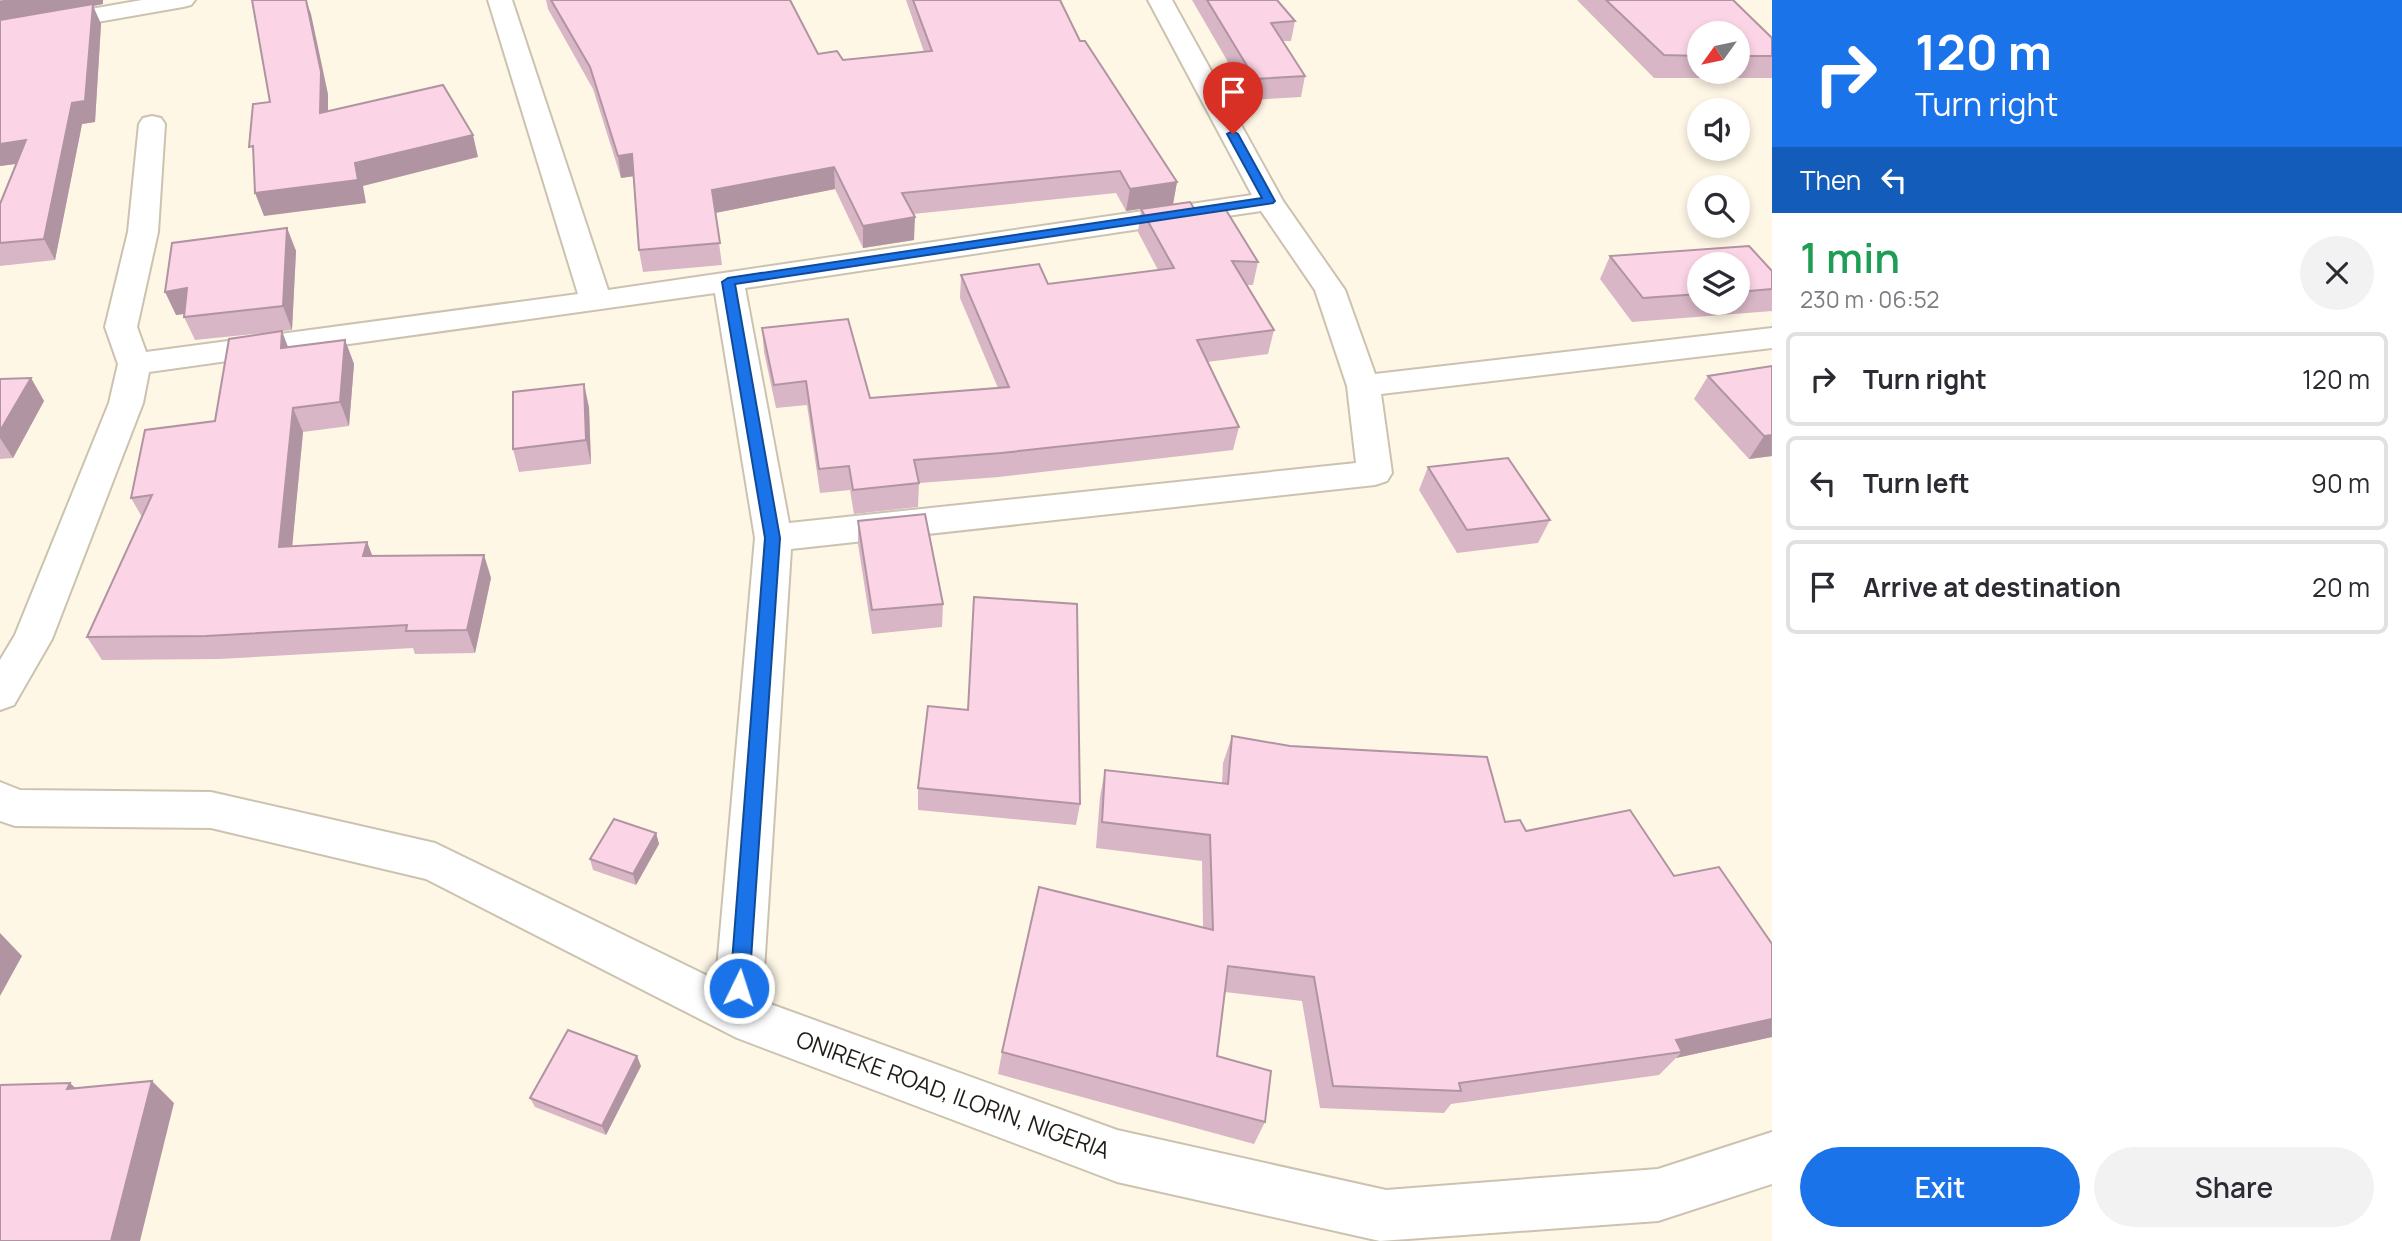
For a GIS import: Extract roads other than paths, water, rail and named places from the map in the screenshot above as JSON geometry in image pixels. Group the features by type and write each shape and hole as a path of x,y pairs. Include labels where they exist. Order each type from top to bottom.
{"street":[{"path":"0,32 183,0"},
{"path":"500,0 596,301"},
{"path":"773,538 1375,473 1363,386 1330,290 1269,201 1160,0"},
{"path":"0,694 33,639 126,403 134,364 121,327 144,232 152,124"},
{"path":"134,364 596,301 1269,201"},
{"path":"728,282 773,538 737,1015"},
{"path":"1363,386 1772,338"},
{"name":"ONIREKE ROAD, ILORIN, NIGERIA","path":"5,813 211,810 435,862 737,1015 1117,1156 1385,1216 1658,1195 1772,1158"}]}
